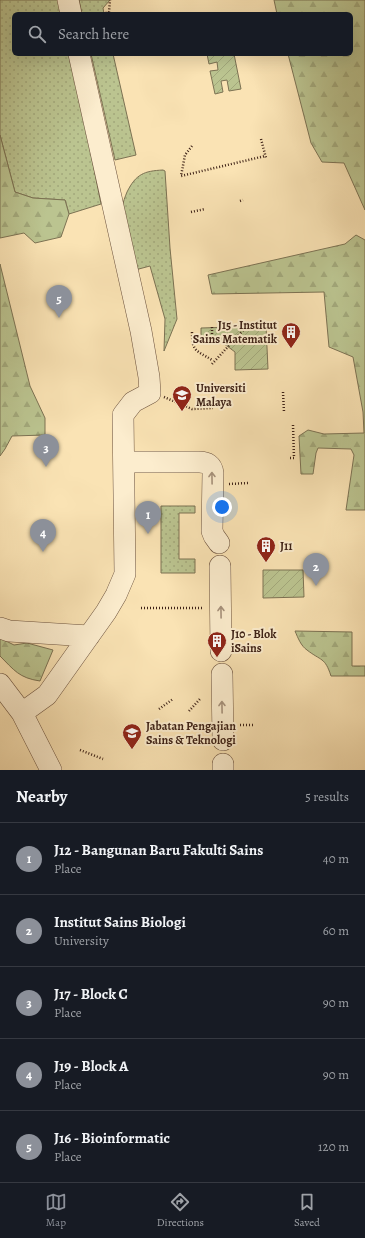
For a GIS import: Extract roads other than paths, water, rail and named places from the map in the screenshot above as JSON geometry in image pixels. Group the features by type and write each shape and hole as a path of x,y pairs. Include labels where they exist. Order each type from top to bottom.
{"street":[{"path":"68,0 70,12"},
{"path":"22,713 47,695 106,612 116,596 125,574 123,414 132,402 150,393 149,376 141,331 80,56"},
{"path":"124,462 206,462 210,464 213,473 212,531 219,543"},
{"path":"220,566 220,608 227,650"},
{"path":"0,628 9,632 89,636"},
{"path":"222,674 223,740"},
{"path":"0,684 22,713 51,770"}],"place":[{"name":"J16 - Bioinformatic","path":"59,318"},
{"name":"J15 - Institut Sains Matematik","path":"291,349"},
{"name":"Universiti Malaya","path":"182,412"},
{"name":"J17 - Block C","path":"46,467"},
{"name":"J12 - Bangunan Baru Fakulti Sains","path":"148,534"},
{"name":"J19 - Block A","path":"43,552"},
{"name":"J11","path":"266,563"},
{"name":"Institut Sains Biologi","path":"316,586"},
{"name":"J10 - Blok iSains","path":"217,658"},
{"name":"Jabatan Pengajian Sains & Teknologi","path":"132,750"}]}
